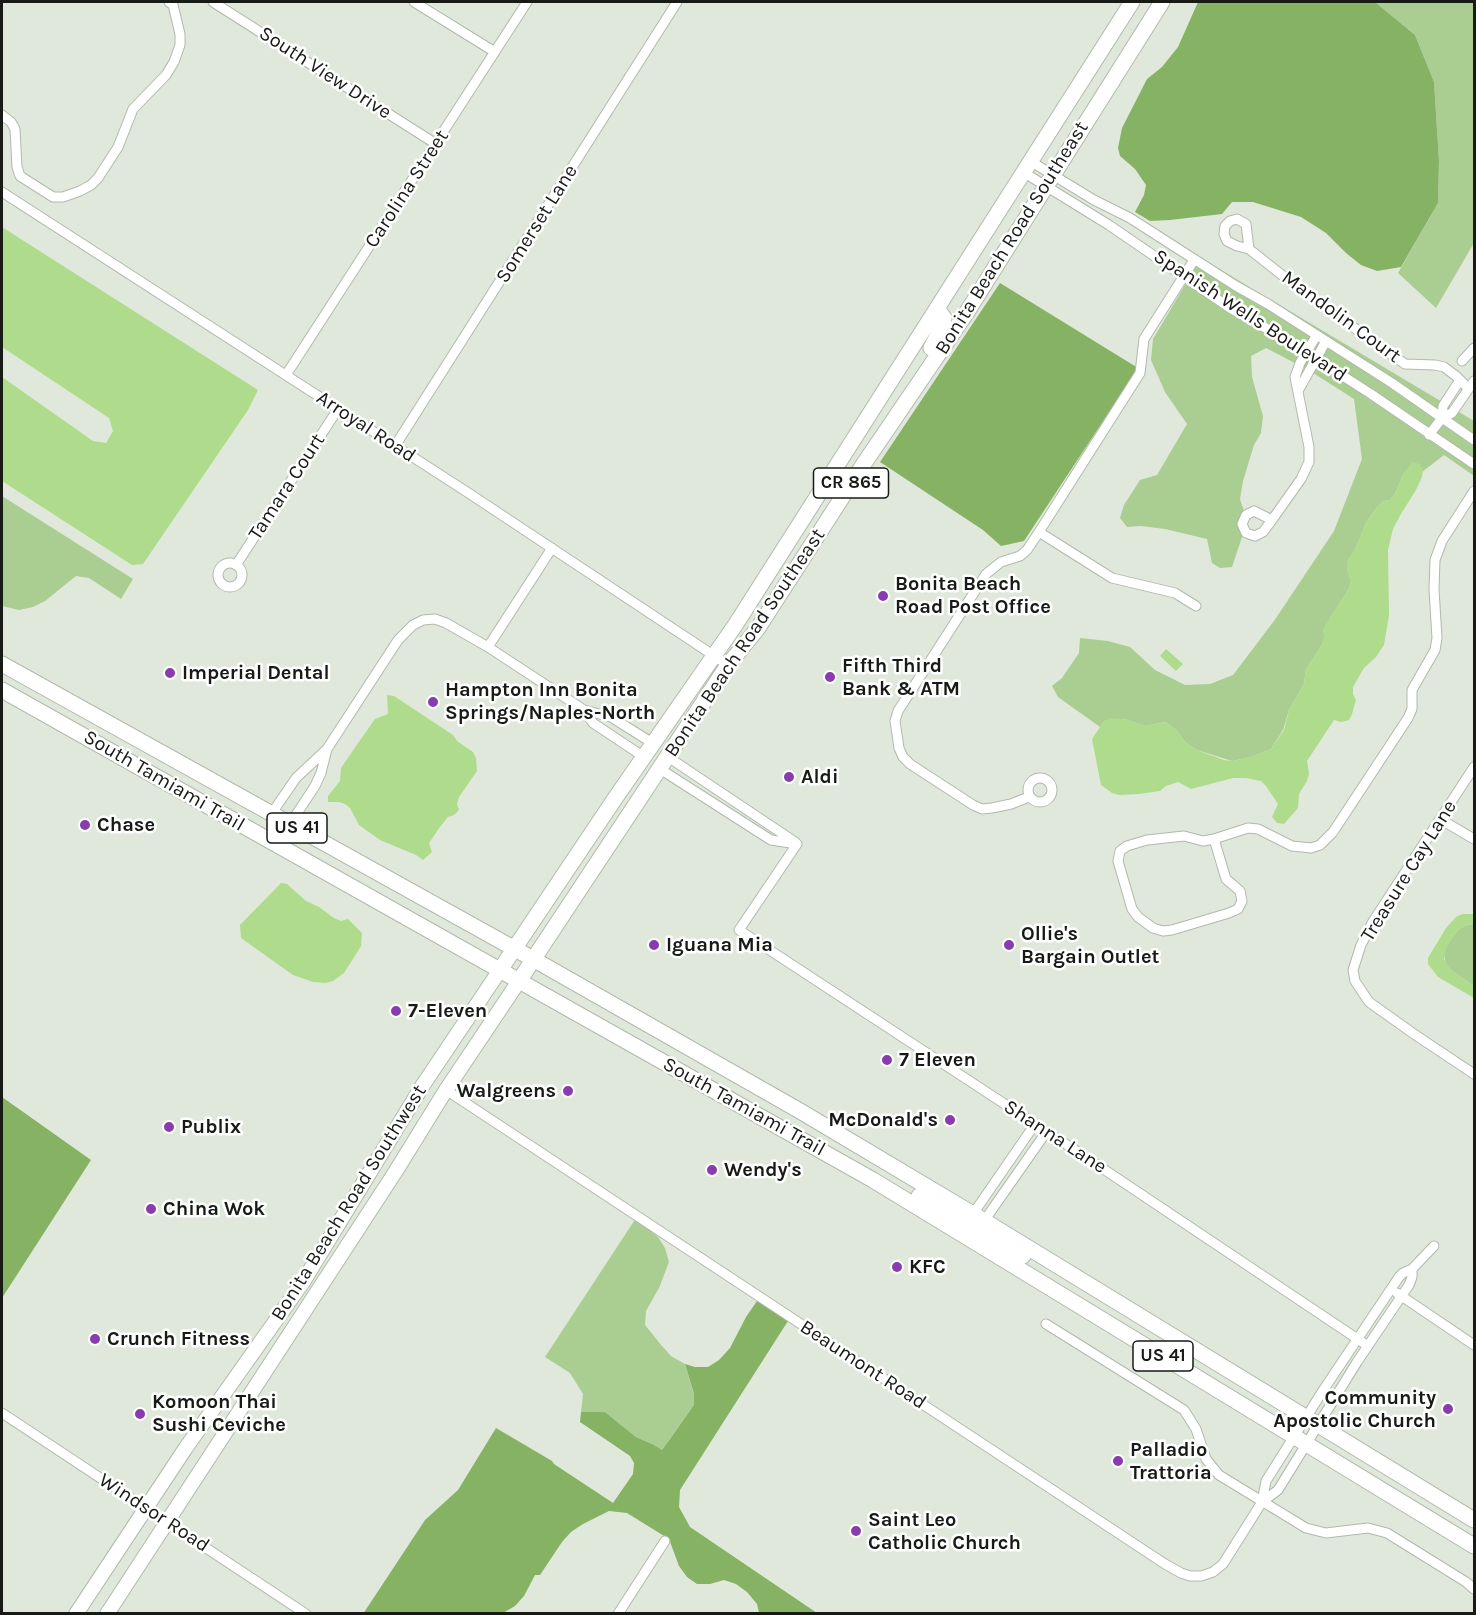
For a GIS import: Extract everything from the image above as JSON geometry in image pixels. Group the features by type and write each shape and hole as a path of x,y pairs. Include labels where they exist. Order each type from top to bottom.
{"main road":[{"name":"Bonita Beach Road Southeast","path":"500,970 714,656 1132,2"},
{"name":"Bonita Beach Road Southeast","path":"519,981 728,665 758,628 880,440 967,312 1162,2"},
{"path":"880,440 887,417 941,332 944,318 938,308"},
{"name":"South Tamiami Trail","path":"2,664 742,1077 979,1217 1474,1520"},
{"name":"South Tamiami Trail","path":"2,690 873,1180 1474,1546"},
{"name":"Bonita Beach Road Southwest","path":"76,1614 191,1440 344,1218 423,1084 500,970"},
{"name":"Bonita Beach Road Southwest","path":"107,1614 519,981"},
{"path":"873,1180 920,1197 967,1221 979,1217"},
{"path":"966,1235 980,1233 987,1235 1040,1266 1092,1286"},
{"path":"290,1299 304,1310"}],"street":[{"path":"2,115 11,122 15,129 17,167 20,176 53,197 63,197 91,184 98,178 118,147 133,109 166,75 174,62 180,45 180,34 173,5 169,2"},
{"name":"South View Drive","path":"213,2 436,144"},
{"path":"414,2 495,52"},
{"name":"Carolina Street","path":"286,375 527,2"},
{"name":"Somerset Lane","path":"395,446 677,2"},
{"name":"Spanish Wells Boulevard","path":"1027,166 1230,308 1307,352 1474,464"},
{"name":"Spanish Wells Boulevard","path":"1049,180 1130,218 1317,335 1474,440"},
{"name":"Arroyal Road","path":"2,192 552,548 728,665"},
{"name":"Mandolin Court","path":"1249,249 1297,287 1405,364 1435,365 1472,385"},
{"path":"1029,797 1011,804 982,809 910,764 903,757 899,748 895,721 898,711 986,574 1001,562 1020,556 1039,532 1140,373 1144,339 1194,260"},
{"path":"1272,520 1301,479 1309,462 1309,447 1295,377 1300,363 1317,335"},
{"path":"1298,391 1326,341"},
{"path":"1462,361 1474,348"},
{"path":"1442,418 1443,406 1460,380"},
{"path":"1429,435 1442,418 1452,413 1472,385"},
{"name":"Tamara Court","path":"236,565 338,409"},
{"path":"1214,839 1226,879 1240,891 1242,901 1238,909 1163,931 1138,917 1132,909 1118,861 1120,851 1127,846 1147,840 1184,836 1203,841 1248,828 1258,829 1292,846 1311,848 1320,845 1333,832 1412,709 1412,690 1435,650 1437,638 1435,560 1442,541 1474,491"},
{"path":"1039,532 1112,578 1175,593 1196,606"},
{"path":"488,647 552,548"},
{"path":"272,813 296,778 327,749 398,640 413,625 423,620 446,623 488,647 584,710 611,717 654,744"},
{"path":"584,710 593,723 644,757"},
{"path":"290,824 315,786 327,749"},
{"path":"664,763 771,840 782,852 783,866"},
{"path":"664,763 797,844"},
{"name":"Treasure Cay Lane","path":"1474,767 1372,923 1353,970 1359,990 1369,1002 1474,1074"},
{"path":"1440,819 1474,839"},
{"path":"771,840 797,844"},
{"path":"783,866 797,844"},
{"name":"Shanna Lane","path":"783,866 739,930 1047,1131 1368,1346"},
{"name":"Beaumont Road","path":"446,1090 1181,1573 1201,1576 1213,1572 1222,1564 1262,1502 1278,1490 1300,1440 1313,1421 1358,1339 1403,1273 1412,1269 1434,1246"},
{"path":"979,1217 1035,1124"},
{"path":"979,1217 1047,1131"},
{"name":"Beaumont Road","path":"1262,1502 1266,1481 1300,1440 1368,1346 1402,1296 1412,1277 1412,1269"},
{"path":"1391,1290 1474,1345"},
{"path":"1046,1324 1184,1410 1196,1429 1206,1459 1212,1468 1219,1475 1262,1502 1306,1528 1316,1531 1326,1533 1368,1528 1387,1533 1474,1589"},
{"name":"Windsor Road","path":"2,1413 306,1614"},
{"path":"618,1614 665,1541"}],"shaded area":[{"path":"1198,2 1375,2 1415,35 1434,82 1439,161 1438,203 1401,267 1377,271 1361,265 1326,233 1301,217 1253,202 1232,202 1222,214 1170,220 1150,221 1135,212 1144,195 1146,185 1135,169 1120,156 1118,148 1122,128 1147,79 1162,67 1178,47"},
{"path":"1375,2 1474,2 1474,243 1436,308 1398,273 1438,203 1439,161 1434,82 1415,35"},
{"path":"2,227 258,390 248,410 143,564 132,565 2,481 2,377 93,441 106,443 113,431 109,418 2,347"},
{"path":"1201,258 1474,421 1474,476 1444,455 1422,472 1423,470 1404,473 1395,494 1390,500 1378,506 1366,523 1355,550 1347,562 1351,581 1349,589 1330,618 1322,645 1306,669 1304,684 1289,710 1283,730 1271,749 1232,761 1197,750 1185,742 1166,722 1145,726 1124,719 1104,721 1100,727 1058,697 1052,686 1062,678 1079,653 1080,638 1108,641 1130,647 1155,670 1185,685 1210,684 1233,675 1274,621 1334,531 1362,459 1354,399 1310,371 1266,348 1251,356 1252,377 1263,416 1261,433 1254,445 1243,481 1240,499 1246,517 1244,531 1232,567 1220,568 1212,563 1207,539 1165,529 1127,527 1120,518 1124,505 1140,480 1157,475 1187,424 1165,392 1151,360 1153,339"},
{"path":"1000,283 1138,368 1024,541 1001,546 983,530 880,462"},
{"path":"1412,462 1420,464 1423,470 1422,477 1393,529 1388,550 1389,615 1384,645 1376,657 1364,668 1353,687 1356,700 1349,720 1341,722 1334,720 1307,761 1309,774 1299,794 1298,808 1284,824 1277,823 1272,817 1278,804 1261,781 1233,778 1191,789 1178,782 1160,791 1119,795 1101,785 1092,739 1104,721 1110,718 1124,719 1145,726 1166,722 1185,742 1197,750 1224,760 1232,761 1251,757 1271,749 1284,730 1289,710 1304,684 1306,669 1322,645 1323,630 1349,589 1351,581 1347,562 1355,550 1366,523 1378,506 1390,500 1395,494 1404,473"},
{"path":"2,496 133,579 121,599 89,578 76,576 45,601 33,607 19,610 2,606"},
{"path":"1166,649 1183,664 1176,671 1160,656"},
{"path":"387,695 394,696 453,735 457,741 473,752 476,758 477,771 459,797 457,804 459,810 448,817 440,827 429,843 432,852 423,860 380,840 359,825 350,808 345,804 328,802 328,796 340,781 341,768 356,746 375,719 388,714"},
{"path":"281,883 287,884 306,901 334,918 341,921 348,919 362,933 361,946 358,951 344,973 333,981 313,982 293,975 241,938 240,925"},
{"path":"1462,914 1474,914 1474,924 1466,925 1458,930 1447,945 1444,959 1451,970 1474,986 1474,998 1438,977 1428,964 1428,958 1446,928"},
{"path":"1474,924 1474,986 1451,970 1446,964 1444,955 1447,945 1458,930 1466,925"},
{"path":"2,1097 91,1160 2,1298"},
{"path":"636,1218 658,1237 665,1248 669,1262 659,1288 646,1311 645,1325 671,1356 685,1364 694,1395 694,1405 661,1451 636,1437 605,1412 581,1412 583,1394 570,1373 545,1357"},
{"path":"757,1301 788,1321 680,1490 679,1507 690,1527 817,1613 759,1613 757,1604 736,1584 724,1580 710,1584 697,1584 687,1577 679,1566 669,1539 627,1513 609,1511 571,1532 540,1575 535,1575 524,1596 515,1606 503,1613 363,1614 425,1520 458,1490 496,1428 552,1461 613,1503 633,1474 634,1463 630,1456 580,1422 581,1412 605,1412 636,1437 662,1450 694,1405 694,1394 685,1364 708,1367 719,1360 730,1348"}],"place":[{"name":"Bonita Beach Road Post Office","path":"883,596"},
{"name":"Imperial Dental","path":"170,673"},
{"name":"Fifth Third Bank & ATM","path":"830,677"},
{"name":"Hampton Inn Bonita Springs/Naples-North","path":"433,702"},
{"name":"Aldi","path":"789,777"},
{"name":"Chase","path":"85,825"},
{"name":"Iguana Mia","path":"654,945"},
{"name":"Ollie's Bargain Outlet","path":"1009,945"},
{"name":"7-Eleven","path":"396,1011"},
{"name":"7 Eleven","path":"887,1060"},
{"name":"Walgreens","path":"568,1091"},
{"name":"McDonald's","path":"950,1120"},
{"name":"Publix","path":"169,1127"},
{"name":"Wendy's","path":"712,1170"},
{"name":"China Wok","path":"151,1209"},
{"name":"KFC","path":"897,1267"},
{"name":"Crunch Fitness","path":"95,1339"},
{"name":"Community Apostolic Church","path":"1448,1409"},
{"name":"Komoon Thai Sushi Ceviche","path":"140,1414"},
{"name":"Palladio Trattoria","path":"1118,1461"},
{"name":"Saint Leo Catholic Church","path":"856,1531"}]}
